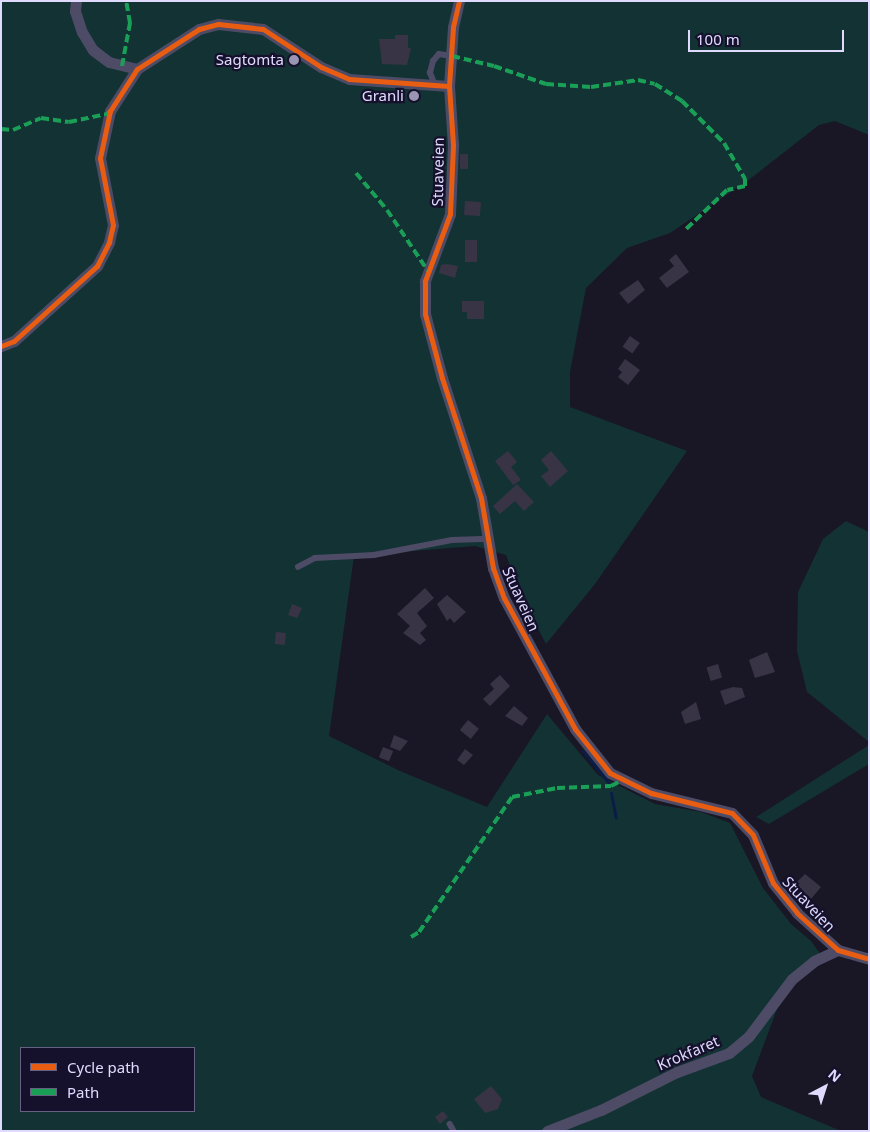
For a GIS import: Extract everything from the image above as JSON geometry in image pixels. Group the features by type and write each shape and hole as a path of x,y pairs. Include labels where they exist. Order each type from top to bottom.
{"street":[{"path":"76,1 82,32 93,50 109,62 137,69"},
{"name":"Stuaveien","path":"459,1 449,86 453,145 451,208 425,281 425,314 442,378 481,498 493,568 507,604 575,729 610,773 632,786 720,808 739,818 753,835 773,883 797,913 838,950 869,959"},
{"path":"1,346 14,340 74,289 97,266 110,242 112,209 100,158 103,132 122,88 137,69 199,29 218,24 238,24 274,34 320,67 349,79 449,86"},
{"name":"Krokfaret","path":"547,1131 729,1053 749,1036 792,979 814,961 838,950"}],"lane":[{"path":"435,86 430,73 433,61 440,54 452,56"},
{"path":"298,567 316,558 374,554 452,540 488,539"},
{"path":"450,1124 454,1131"}],"green space":[{"path":"1,1 869,1 869,135 835,121 819,125 750,179 670,233 627,248 586,288 570,372 570,407 687,451 595,584 546,644 522,598 506,555 475,546 354,556 329,736 400,771 487,807 547,714 598,775 655,804 701,812 730,823 763,888 791,924 811,941 821,955 782,996 752,1076 761,1097 841,1131 1,1131"},
{"path":"846,521 869,532 869,742 807,692 797,651 798,592 823,539"},
{"path":"869,745 869,764 769,824 756,817"}],"building":[{"path":"395,35 408,35 408,48 411,48 407,65 382,64 379,39 395,39"},
{"path":"460,154 468,154 468,169 460,169"},
{"path":"465,201 481,202 480,216 464,215"},
{"path":"465,240 477,240 477,262 465,262"},
{"path":"676,254 689,272 667,288 659,278 674,266 669,260"},
{"path":"441,265 458,266 455,278 439,273"},
{"path":"638,280 645,290 628,304 619,293"},
{"path":"462,301 484,301 484,319 467,319 467,312 462,312"},
{"path":"630,336 640,343 632,354 623,347"},
{"path":"625,359 640,370 628,385 618,377 622,372 618,369"},
{"path":"508,451 517,462 511,467 521,480 513,485 495,461"},
{"path":"551,451 568,471 550,487 541,476 549,470 541,460"},
{"path":"517,484 534,502 524,511 515,501 500,514 493,506"},
{"path":"425,588 434,598 417,613 427,626 420,633 426,640 420,645 403,633 410,626 397,614"},
{"path":"447,595 466,612 454,623 450,618 447,621 437,604"},
{"path":"292,604 302,608 297,618 288,615"},
{"path":"276,632 286,633 285,645 275,644"},
{"path":"767,652 775,672 755,678 749,660"},
{"path":"718,664 722,677 711,681 707,668"},
{"path":"500,675 510,686 490,706 483,699 494,689 490,684"},
{"path":"733,687 742,688 745,697 725,705 720,691"},
{"path":"696,702 701,719 685,724 681,712"},
{"path":"514,706 528,718 522,726 505,716"},
{"path":"468,720 479,729 471,739 460,730"},
{"path":"394,735 408,741 400,751 390,747"},
{"path":"383,747 393,751 389,761 379,757"},
{"path":"465,749 473,755 464,765 457,760"},
{"path":"805,874 821,887 811,899 795,884"},
{"path":"491,1086 502,1099 498,1109 485,1113 474,1099"},
{"path":"443,1111 448,1117 440,1124 435,1117"}],"waterway":[{"path":"583,751 608,782"},
{"path":"611,793 616,818"}],"marked path":[{"path":"122,66 130,23 126,1"},
{"path":"452,56 494,66 546,84 591,87 638,80 655,84 682,101 724,143 745,179 745,186 727,190 684,231"},
{"path":"1,129 13,130 41,118 69,122 107,114 110,111"},
{"path":"356,173 387,210 428,271"},
{"path":"411,937 419,932 512,797 557,788 611,786 621,781"}],"cycle path":[{"path":"459,1 453,27 449,86 453,145 450,214 425,281 425,314 442,378 481,498 493,568 504,598 575,729 610,773 651,793 732,813 753,835 773,883 797,913 838,950 869,959"},
{"path":"1,346 14,341 97,266 109,242 113,225 100,158 110,111 137,69 199,29 218,24 263,29 321,67 349,79 449,86"}],"place":[{"name":"Sagtomta","path":"294,60"},
{"name":"Granli","path":"414,96"}]}
